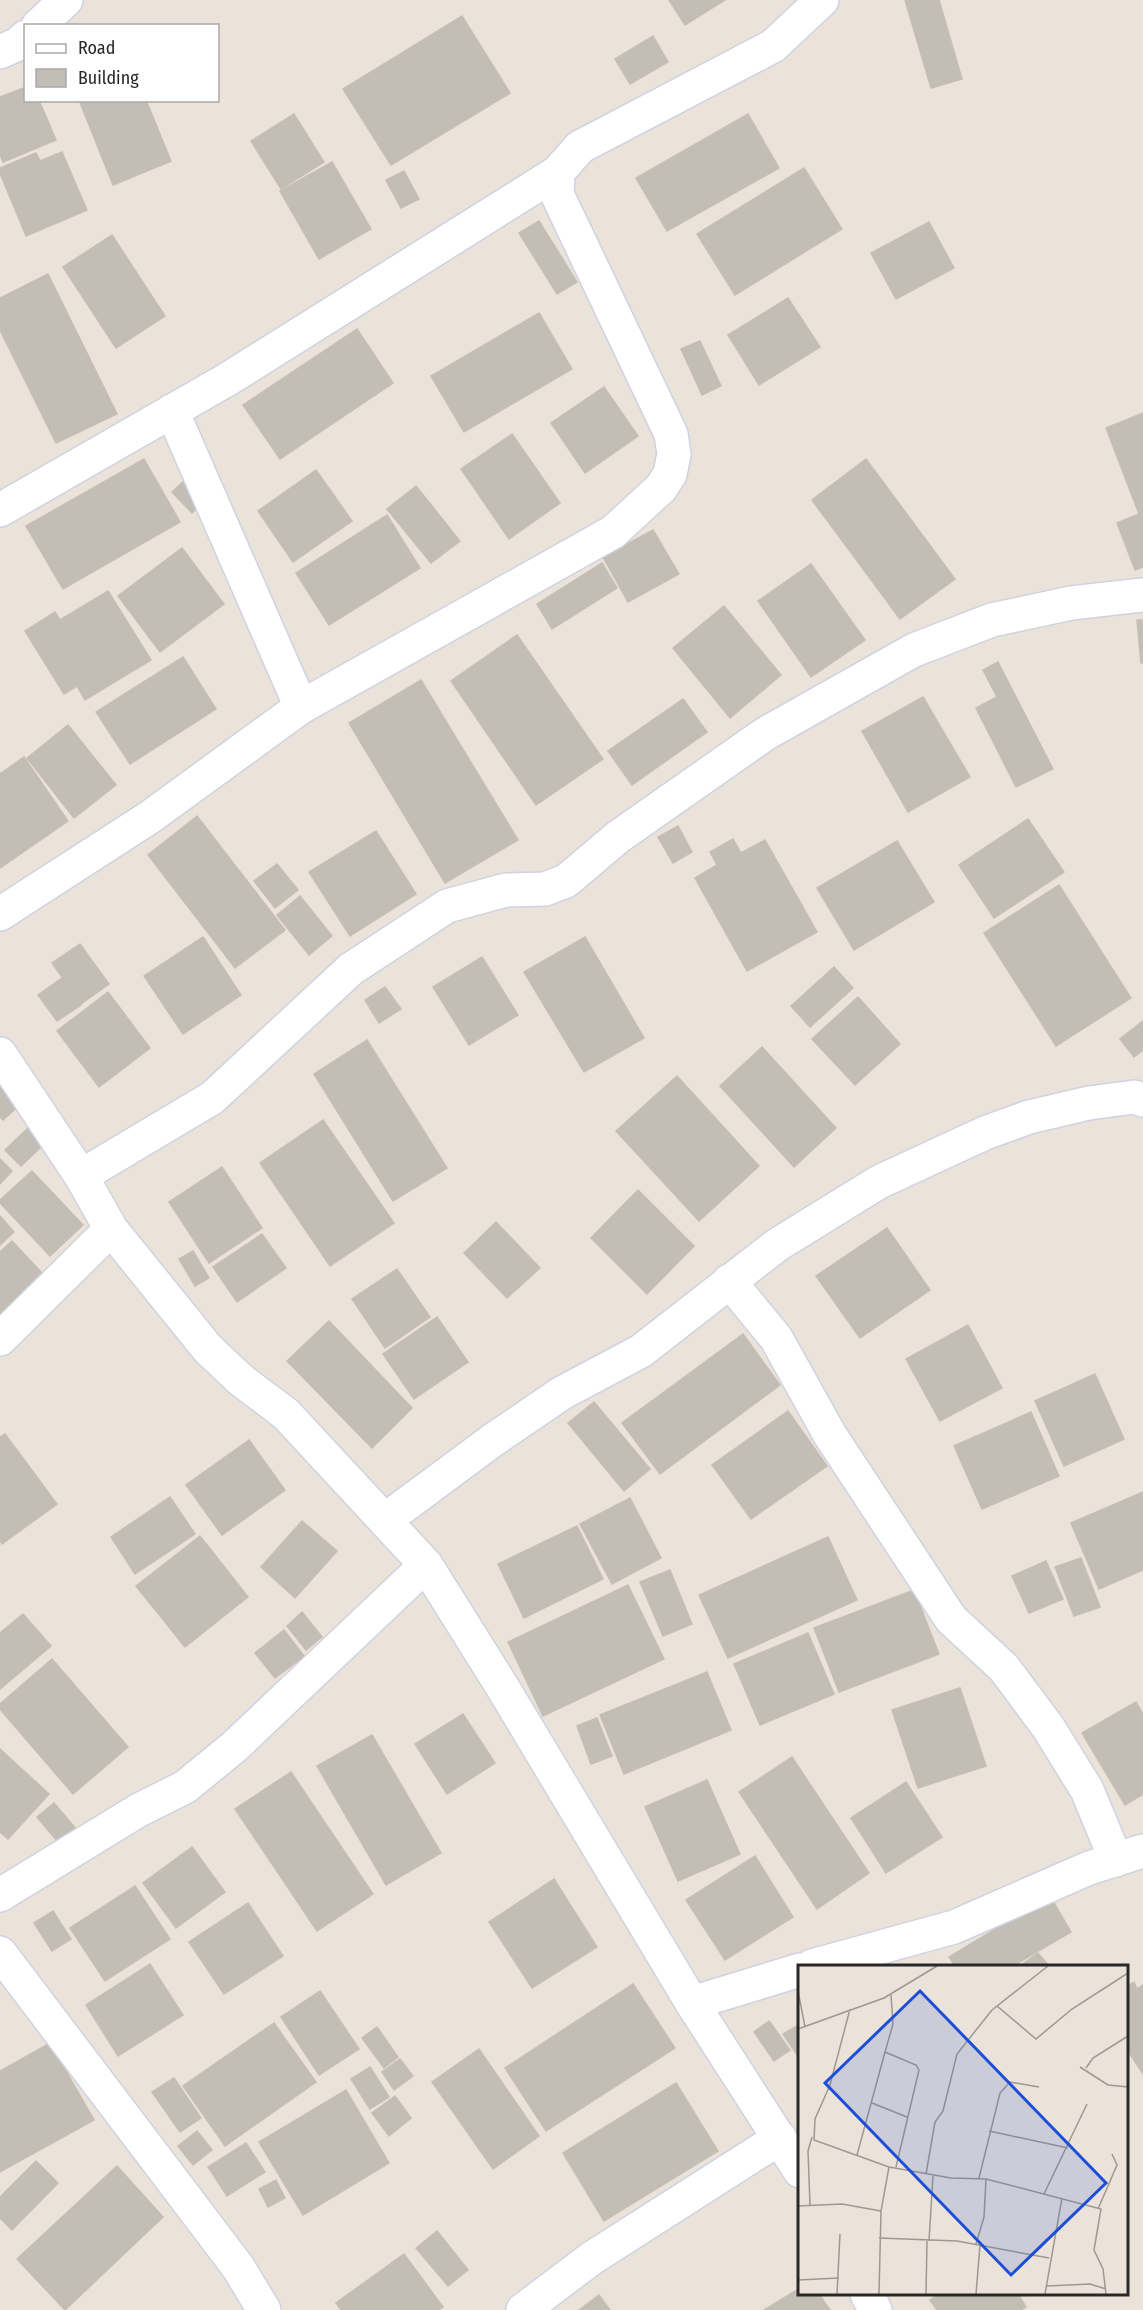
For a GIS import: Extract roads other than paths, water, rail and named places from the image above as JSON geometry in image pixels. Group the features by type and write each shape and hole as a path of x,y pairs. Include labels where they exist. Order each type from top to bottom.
{"street":[{"path":"40,24 66,0"},
{"path":"0,510 228,379 558,172 580,147 773,46 822,0"},
{"path":"0,52 24,39"},
{"path":"0,915 150,817 301,707 614,532 661,488 670,474 675,454 671,434 566,215 557,194 558,172"},
{"path":"172,411 301,707"},
{"path":"81,1176 212,1098 351,969 447,906 506,890 545,889 566,881 618,837 765,734 914,650 992,621 1071,603 1143,595"},
{"path":"0,1054 81,1176 111,1229 208,1348 242,1380 286,1414 426,1565 692,2003 798,2168"},
{"path":"385,1520 493,1440 562,1393 641,1351 777,1245 879,1182 984,1133 1029,1116 1089,1103 1134,1097 1143,1100"},
{"path":"0,1339 111,1229"},
{"path":"729,1281 776,1338 830,1435 951,1619 1004,1668 1048,1727 1130,1855 1089,1868 954,1927 816,1965"},
{"path":"0,1895 139,1810 185,1787 234,1747 426,1565"},
{"path":"0,1953 238,2267 264,2310"},
{"path":"692,2003 798,1971"},
{"path":"523,2310 592,2258 780,2138"},
{"path":"868,2295 875,2310"}]}
